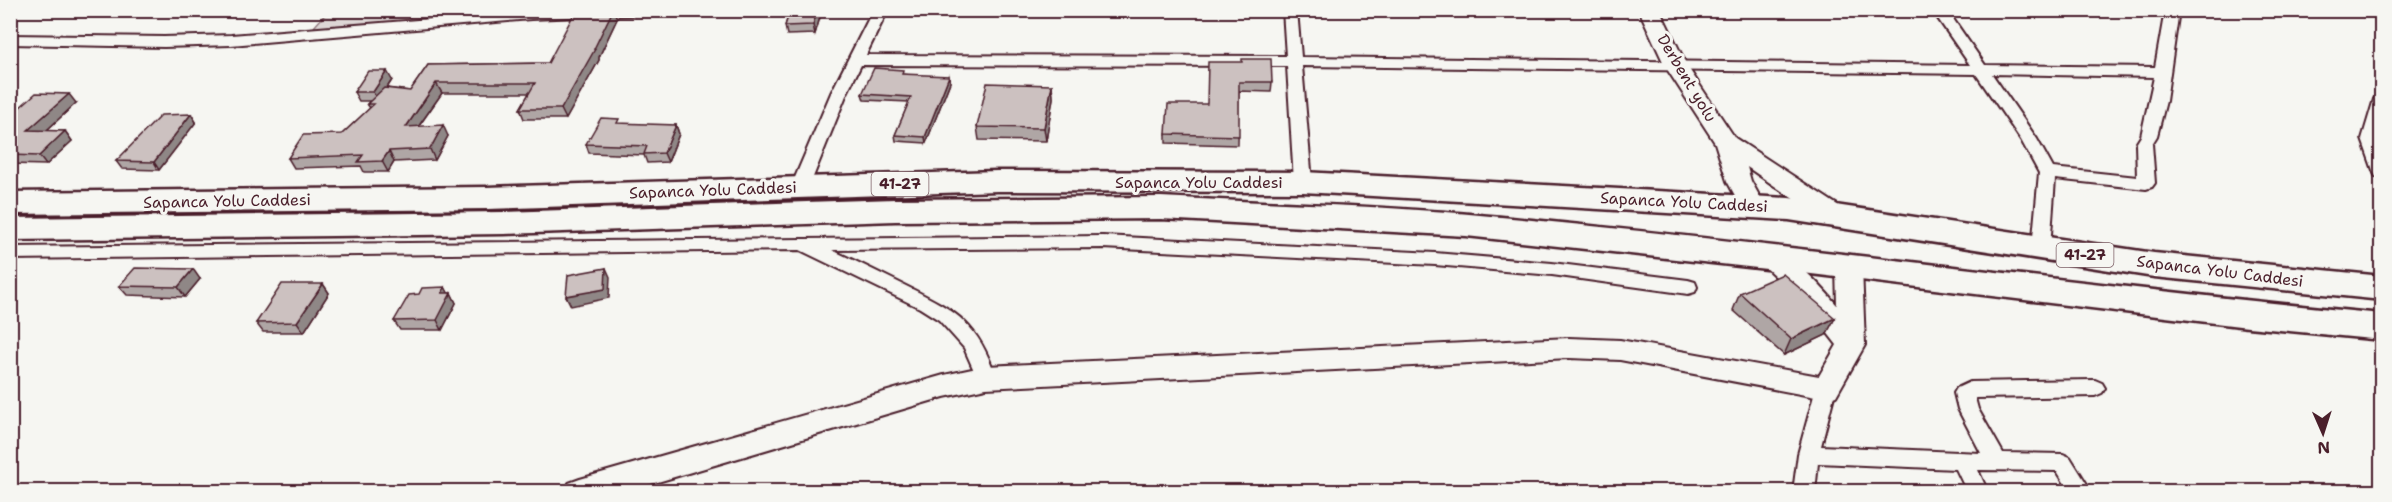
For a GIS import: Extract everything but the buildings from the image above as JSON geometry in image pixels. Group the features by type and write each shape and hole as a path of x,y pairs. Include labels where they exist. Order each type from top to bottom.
{"highway":[{"name":"Sapanca Yolu Caddesi","path":"10,203 487,198 997,181 1304,182 1753,206 1833,214 2041,248 2228,274 2382,288"},
{"path":"1753,206 1771,258"},
{"name":"Sapanca Yolu Caddesi","path":"10,229 504,223 895,210 1161,208 1466,225 2248,314 2382,327"},
{"path":"1833,214 1849,267"}],"street":[{"path":"10,39 164,42 231,40 307,36 531,15 653,10"},
{"path":"800,187 855,60 881,10"},
{"path":"1290,10 1292,61 1304,182"},
{"name":"Derbent yolu","path":"1649,10 1676,66 1727,143"},
{"path":"1939,10 2029,139 2047,173 2041,248"},
{"path":"2047,173 2146,183 2144,144 2149,136 2158,101 2172,10"},
{"path":"855,60 1292,61 2162,72"},
{"path":"2382,99 2370,139 2382,173"},
{"path":"1727,143 1739,181 1753,206"},
{"path":"1727,143 1833,214"},
{"path":"10,253 802,244 1115,243 1435,259 1552,269 1688,287"},
{"path":"802,244 861,270 934,308 957,324 979,355 986,377"},
{"path":"1771,258 1817,298 1836,319 1851,345"},
{"path":"1804,492 1808,454 1826,388 1851,345 1849,267"},
{"path":"580,492 944,386 986,377 1504,349 1569,348 1620,351 1826,388"},
{"path":"1997,462 1968,409 1964,393 1970,390 2095,388"},
{"path":"1808,454 2063,463 2082,492"},
{"path":"1963,461 1978,492"}],"shaded area":[{"path":"328,11 552,11 531,15 307,35"}]}
